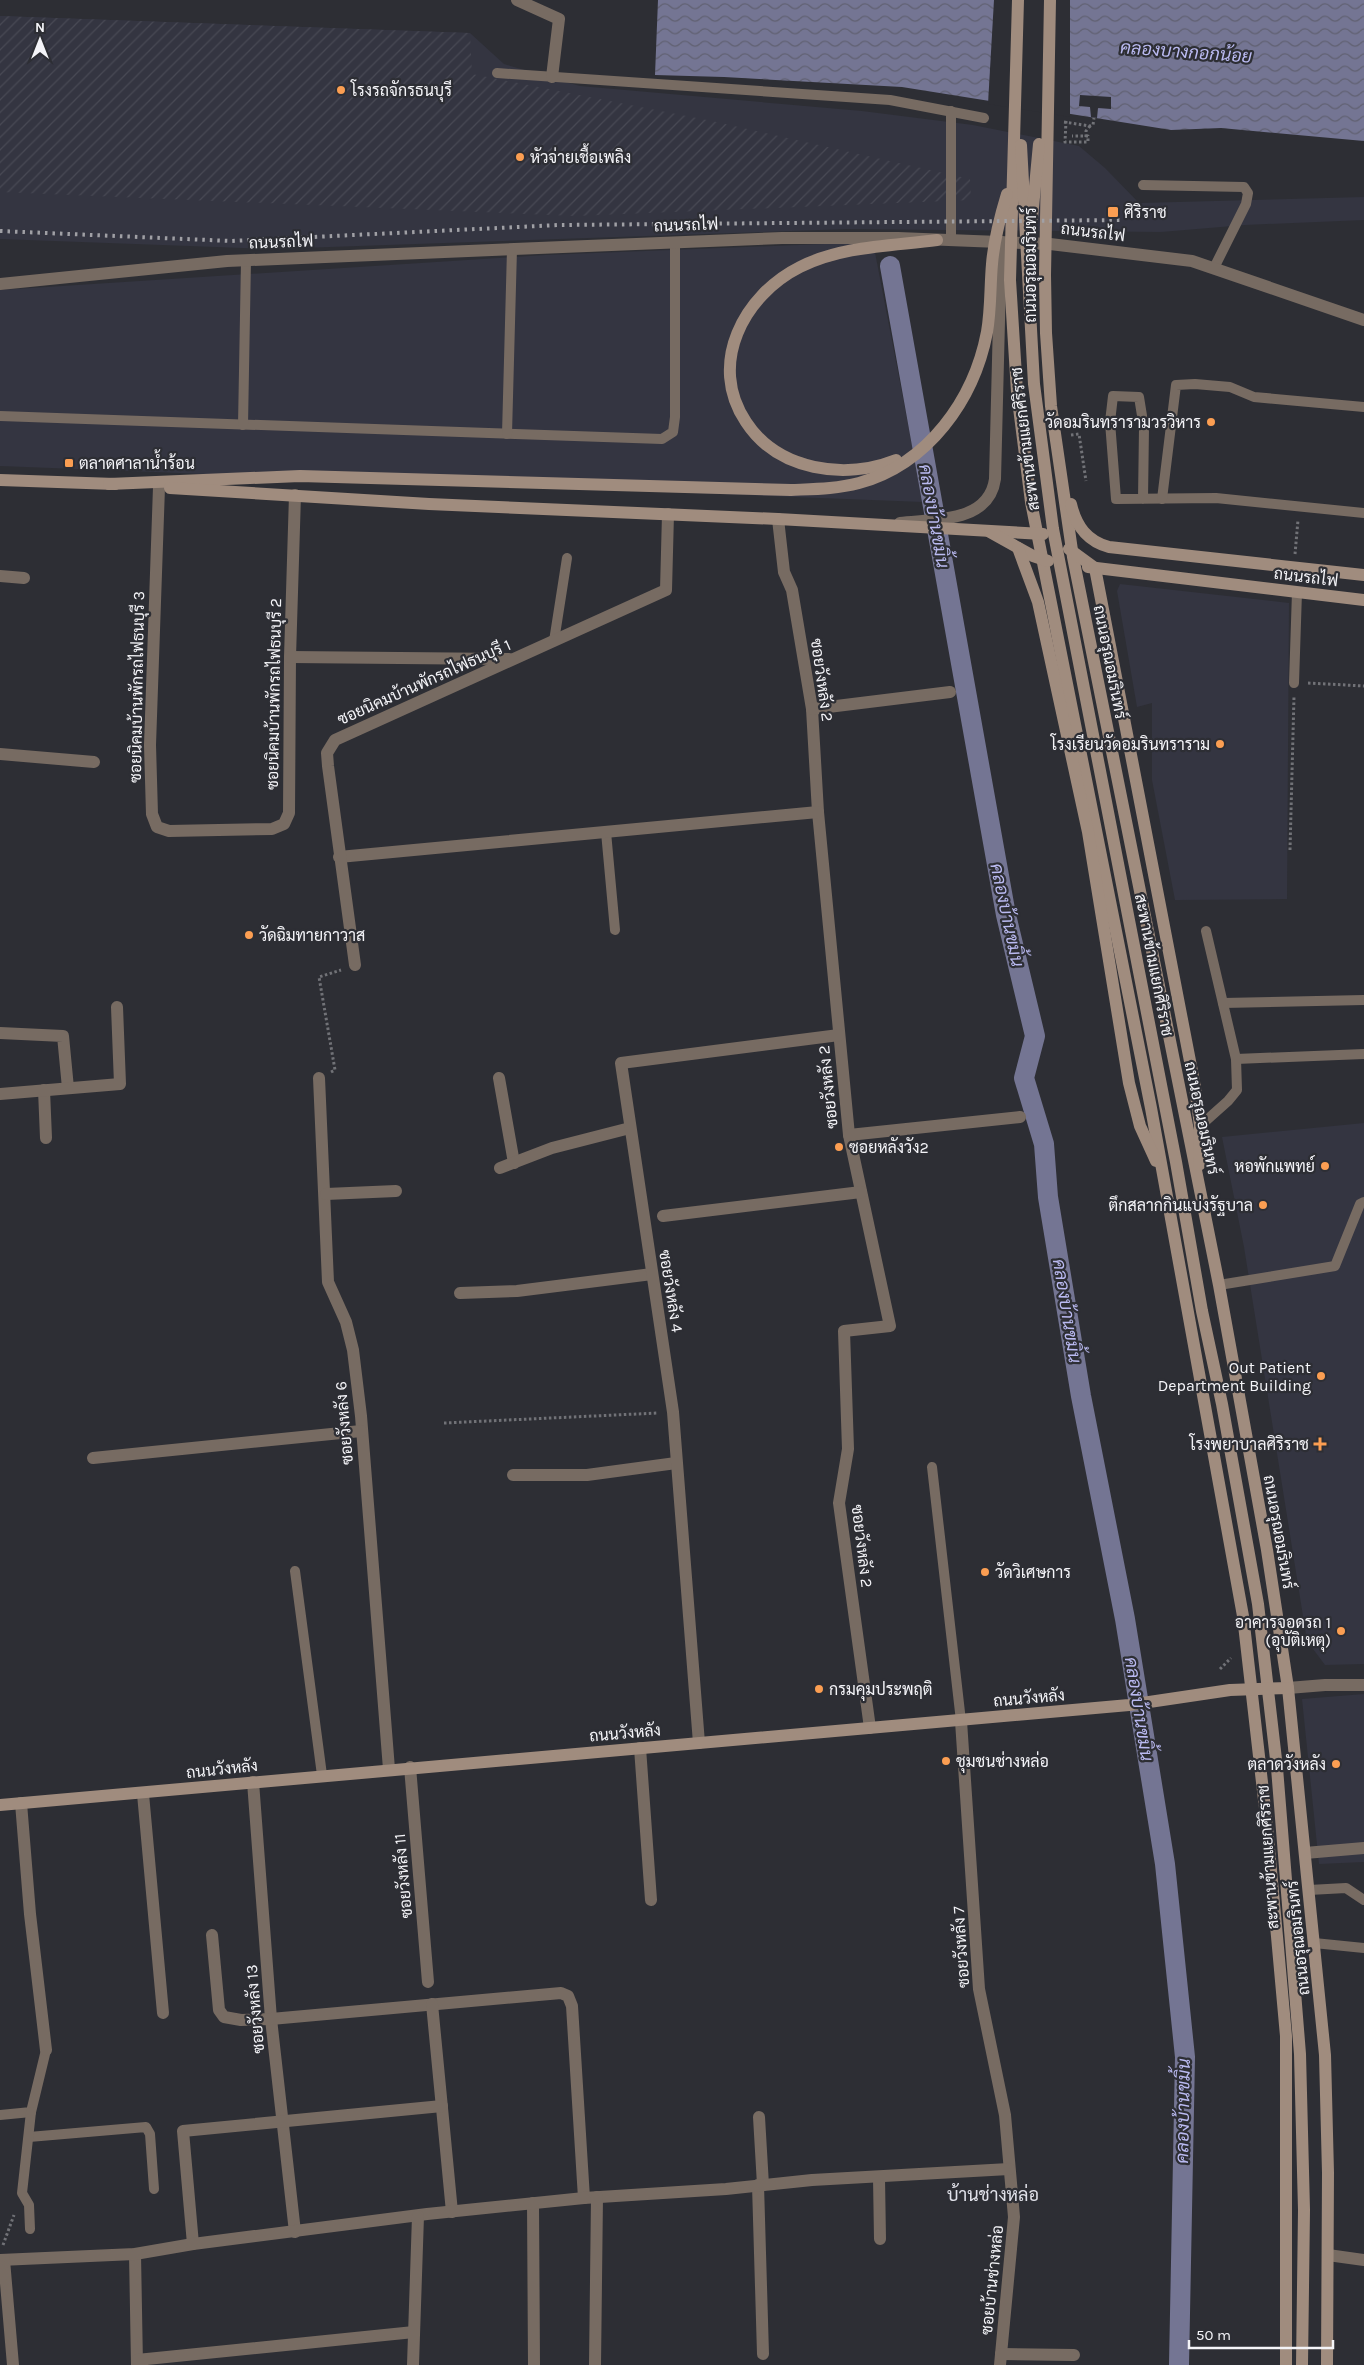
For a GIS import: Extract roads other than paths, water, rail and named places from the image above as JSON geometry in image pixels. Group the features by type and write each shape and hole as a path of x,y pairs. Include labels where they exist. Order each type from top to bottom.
{"main road":[{"name":"ถนนอรุณอมรินทร์","path":"1018,0 1010,280 1013,353 1031,502 1151,1108 1243,1616 1252,1688 1286,2036 1286,2365"},
{"name":"ถนนอรุณอมรินทร์","path":"1050,0 1046,334 1056,438 1073,557 1219,1285 1288,1688 1325,2055 1328,2255 1327,2365"},
{"name":"สะพานข้ามแยกศิริราช","path":"1016,55 1034,384 1053,529 1169,1126 1258,1604 1277,1768 1300,2054 1304,2201 1302,2365"},
{"name":"สะพานข้ามแยกศิริราช","path":"1027,258 1048,57"},
{"path":"109,484 300,476 791,490 839,487 858,483 890,470 931,440 958,406 979,363 987,330 996,232 1012,178"},
{"path":"931,440 898,459 873,467 834,470 814,467 785,455 760,438 746,422 734,392 731,354 735,335 748,310 771,285 793,270 825,257 855,250 899,241 937,240"},
{"path":"1056,438 1076,521 1086,536 1102,545 1127,551 1364,575"},
{"name":"ถนนรถไฟ","path":"0,480 109,484 429,504 878,525 927,524 961,529 1043,534 1095,568"},
{"name":"ถนนรถไฟ","path":"986,530 1033,556 1065,565 1364,600"},
{"path":"1018,548 1033,584 1038,602 1088,832 1134,1106 1146,1141 1163,1174"},
{"path":"1095,568 1195,1087 1200,1126 1198,1181"},
{"name":"ถนนวังหลัง","path":"0,1805 143,1794 410,1767 961,1721 1158,1702 1252,1688 1288,1688"}],"street":[{"path":"517,0 560,19 552,77"},
{"name":"ถนนรถไฟ","path":"0,284 246,260 782,238 866,238 899,241"},
{"name":"ถนนรถไฟ","path":"937,240 1050,244 1192,260 1364,320"},
{"path":"927,524 970,512 984,504 994,486 1001,242"},
{"name":"ซอยนิคมบ้านพักรถไฟธนบุรี 3","path":"159,487 150,745 152,814 157,827 169,831 216,830"},
{"name":"ซอยนิคมบ้านพักรถไฟธนบุรี 2","path":"216,830 272,829 284,824 289,813 290,657 295,495"},
{"name":"ซอยนิคมบ้านพักรถไฟธนบุรี 1","path":"355,965 339,857 327,753 335,740 666,590 668,514"},
{"name":"ซอยวังหลัง 2","path":"778,519 784,572 792,590 812,709 818,812 849,1135 890,1326 844,1331 848,1449 839,1503 870,1728"},
{"path":"0,576 24,578"},
{"path":"290,657 514,659"},
{"path":"812,709 950,692"},
{"path":"0,754 94,762"},
{"path":"339,857 818,812"},
{"path":"0,1094 120,1084 117,1008"},
{"path":"0,1033 63,1036 68,1088"},
{"name":"ซอยวังหลัง 4","path":"699,1743 673,1412 621,1066 623,1062 839,1036"},
{"name":"ซอยวังหลัง 6","path":"319,1078 326,1194 325,1253 328,1282 346,1322 353,1350 362,1431 388,1769"},
{"path":"499,1078 514,1163"},
{"path":"44,1090 46,1138"},
{"path":"849,1135 1020,1117"},
{"path":"500,1168 552,1148 630,1128"},
{"path":"326,1194 396,1191"},
{"path":"662,1216 861,1192"},
{"path":"460,1292 518,1291 652,1274"},
{"path":"93,1458 362,1431"},
{"path":"513,1475 587,1475 676,1463"},
{"path":"1288,1688 1325,1685 1364,1685"},
{"name":"ซอยวังหลัง 7","path":"961,1721 980,1989 1005,2115 1009,2169"},
{"path":"640,1748 651,1900"},
{"name":"ซอยวังหลัง 11","path":"410,1767 428,1982"},
{"name":"ซอยวังหลัง 13","path":"253,1782 271,2019 295,2232"},
{"path":"143,1794 164,2013"},
{"path":"20,1803 30,1914 46,2050"},
{"path":"1305,1853 1364,1848"},
{"path":"212,1935 219,2010 224,2018 241,2020 271,2019 561,1993 568,1996 572,2006 584,2198"},
{"path":"432,2004 452,2212"},
{"path":"193,2244 183,2131 442,2106"},
{"path":"759,2117 763,2354"},
{"path":"13,2365 2,2260 135,2254 193,2244 452,2212 584,2198 812,2180 879,2178 1009,2169"},
{"name":"ซอยบ้านช่างหล่อ","path":"1000,2360 1014,2217 1009,2169"},
{"path":"879,2178 880,2239"},
{"path":"595,2365 598,2197"},
{"path":"533,2203 534,2365"},
{"path":"412,2365 418,2216"},
{"path":"135,2254 137,2362 414,2332"},
{"path":"1328,2255 1364,2260"},
{"path":"1000,2360 1074,2355"}],"lane":[{"path":"497,73 890,100 984,118"},
{"path":"950,112 950,240"},
{"path":"1143,185 1244,187 1248,193 1246,204 1214,268"},
{"path":"0,416 662,439 673,432 675,417 675,242"},
{"path":"508,434 512,249"},
{"path":"243,425 246,260"},
{"path":"1162,499 1176,385 1195,384 1230,387 1254,397 1364,407"},
{"path":"1143,499 1144,428 1139,397 1113,396 1110,422 1116,499 1143,499 1162,499 1216,498 1364,513"},
{"path":"554,640 567,558"},
{"path":"1294,683 1297,592"},
{"path":"606,832 615,930"},
{"path":"1200,1126 1228,1101 1237,1090 1236,1059 1206,931"},
{"path":"1223,1003 1364,1000"},
{"path":"1236,1059 1364,1054"},
{"path":"1219,1285 1335,1266 1360,1204 1364,1202"},
{"path":"932,1467 961,1721"},
{"path":"296,1571 322,1775"},
{"path":"1309,1890 1346,1888 1364,1900"},
{"path":"1314,1943 1364,1948"},
{"path":"30,2229 29,2205 22,2193 31,2112 46,2050"},
{"path":"0,2115 31,2112"},
{"path":"29,2137 146,2127 150,2134 154,2189"}],"water":[{"name":"คลองบางกอกน้อย","path":"658,0 1364,0 1364,141 1221,128 1171,130 902,87 655,75"}],"waterway":[{"name":"คลองบ้านขมิ้น","path":"890,266 1006,915 1035,1036 1024,1078 1044,1144 1048,1197 1081,1396 1125,1619 1165,1864 1185,2057 1179,2365"}],"railway":[{"path":"0,231 231,241 559,225 1124,220"}],"place":[{"name":"โรงรถจักรธนบุรี","path":"341,90"},
{"name":"หัวจ่ายเชื้อเพลิง","path":"520,157"},
{"name":"ศิริราช","path":"1113,212"},
{"name":"วัดอมรินทรารามวรวิหาร","path":"1211,422"},
{"name":"ตลาดศาลาน้ำร้อน","path":"69,463"},
{"name":"โรงเรียนวัดอมรินทราราม","path":"1220,744"},
{"name":"วัดฉิมทายกาวาส","path":"249,935"},
{"name":"ซอยหลังวัง2","path":"839,1147"},
{"name":"หอพักแพทย์","path":"1325,1166"},
{"name":"ตึกสลากกินแบ่งรัฐบาล","path":"1263,1205"},
{"name":"Out Patient Department Building","path":"1321,1376"},
{"name":"โรงพยาบาลศิริราช","path":"1320,1444"},
{"name":"วัดวิเศษการ","path":"985,1572"},
{"name":"อาคารจอดรถ 1 (อุบัติเหตุ)","path":"1341,1631"},
{"name":"กรมคุมประพฤติ","path":"819,1689"},
{"name":"ชุมชนช่างหล่อ","path":"946,1761"},
{"name":"ตลาดวังหลัง","path":"1336,1764"}],"district":[{"name":"บ้านช่างหล่อ","path":"993,2195"}]}
